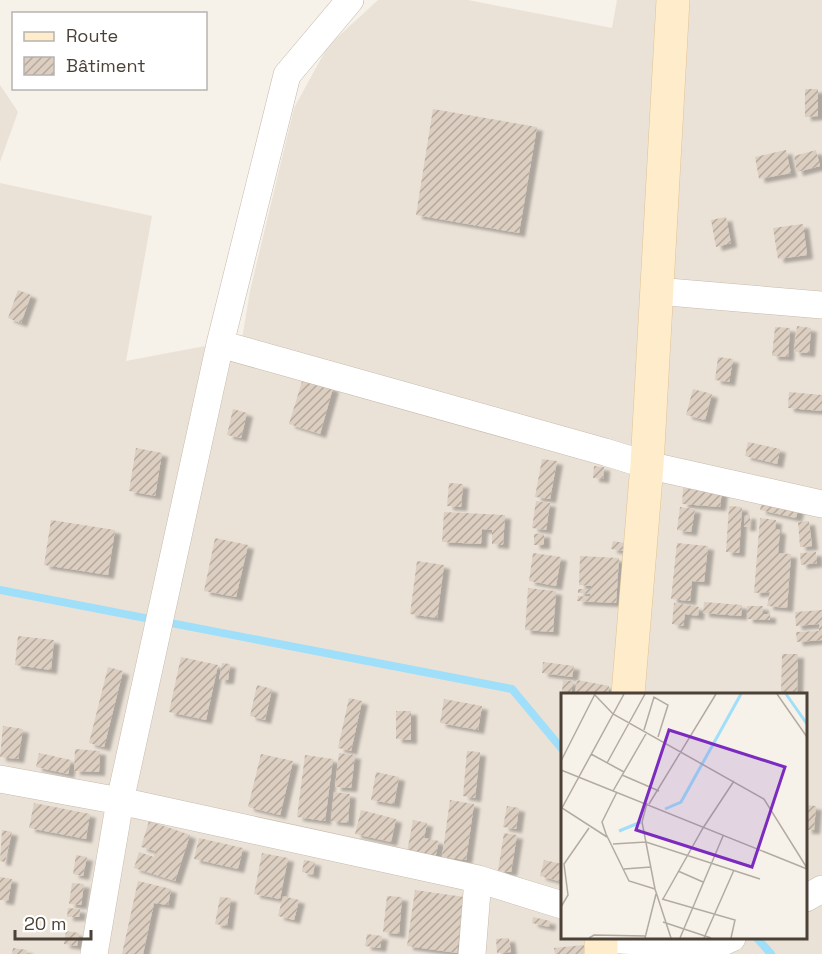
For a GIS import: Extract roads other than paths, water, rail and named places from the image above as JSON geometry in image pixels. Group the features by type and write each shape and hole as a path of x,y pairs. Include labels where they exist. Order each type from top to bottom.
{"main road":[{"path":"627,693 646,465 673,0"}],"street":[{"path":"94,954 120,801 220,344 287,75 350,0"},
{"path":"656,291 822,305"},
{"path":"220,344 646,465 822,504"},
{"path":"0,779 120,801 478,879 561,905"},
{"path":"472,954 478,879"},
{"path":"807,897 822,889"},
{"path":"601,943 716,945 730,939"}],"waterway":[{"path":"0,590 512,689 561,748"},
{"path":"758,939 771,954"}]}
